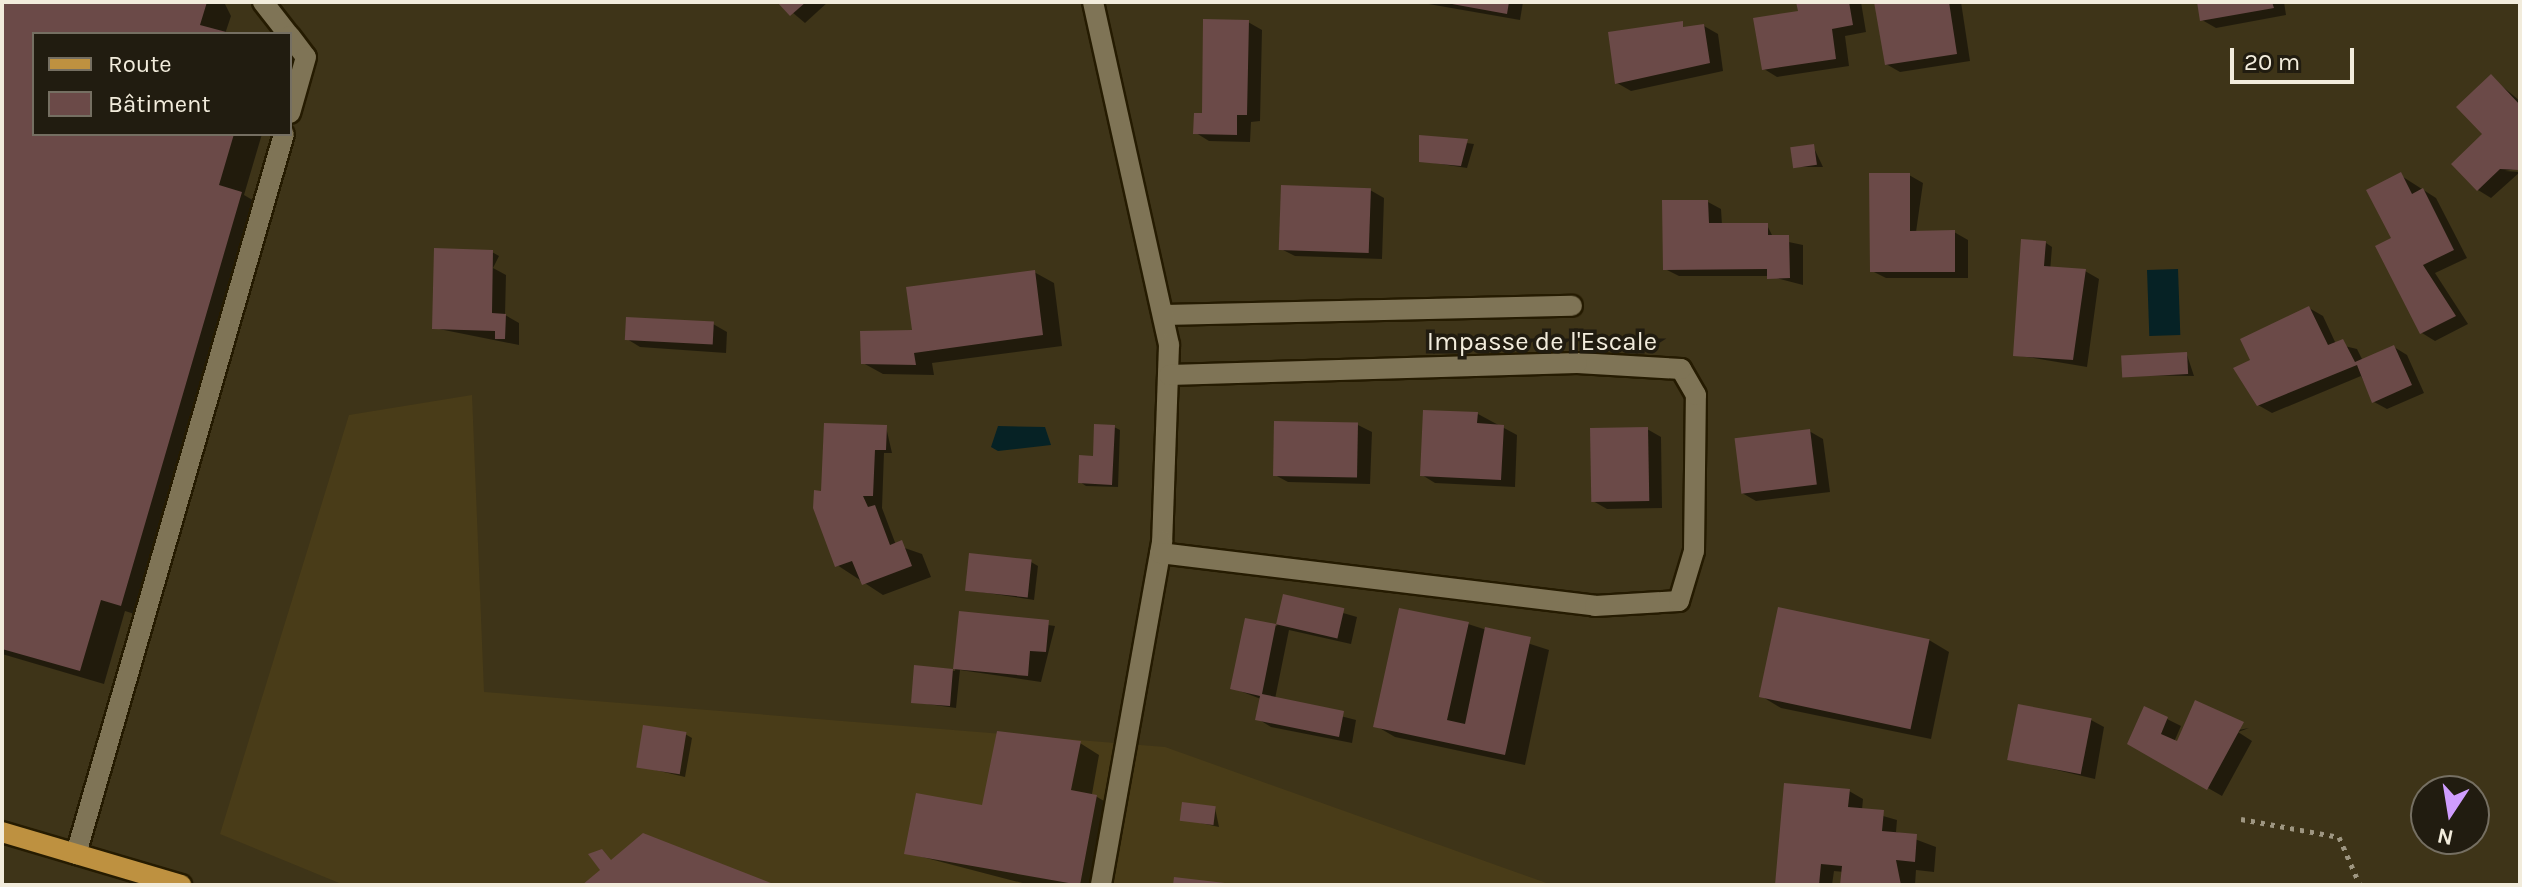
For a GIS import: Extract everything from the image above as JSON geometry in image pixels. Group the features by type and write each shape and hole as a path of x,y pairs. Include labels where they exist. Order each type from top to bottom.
{"main road":[{"path":"2,832 181,885"}],"street":[{"path":"263,2 287,32"},
{"path":"1093,2 1163,315 1169,375 1160,553 1101,885"},
{"path":"292,39 306,57 292,106"},
{"path":"76,854 283,136"},
{"path":"1163,315 1572,306"},
{"name":"Impasse de l'Escale","path":"1160,553 1595,606 1679,601 1694,551 1696,395 1681,369 1577,363 1169,375"}],"path":[{"path":"2241,819 2339,837 2360,885"}],"shaded area":[{"path":"472,395 484,692 1165,747 1552,885 344,885 220,834 349,415"}],"water":[{"path":"2178,269 2180,335 2149,336 2147,270"},
{"path":"998,426 1045,427 1051,445 998,451 991,447"}],"building":[{"path":"2,2 207,2 200,25 226,32 32,32 32,136 233,136 219,185 242,192 121,606 101,600 80,671 2,649"},
{"path":"777,2 806,2 790,16"},
{"path":"1441,2 1509,2 1507,14"},
{"path":"1796,2 1849,2 1853,25 1832,29 1836,59 1762,70 1753,18 1798,11"},
{"path":"1874,2 1949,2 1957,54 1885,65"},
{"path":"2197,2 2272,2 2274,8 2200,21"},
{"path":"1203,19 1249,20 1247,115 1237,115 1237,135 1193,134 1194,113 1202,113"},
{"path":"1683,21 1683,27 1704,24 1710,63 1615,84 1608,32"},
{"path":"2491,74 2520,105 2520,170 2500,169 2477,191 2451,164 2482,134 2456,107"},
{"path":"1419,135 1468,139 1461,166 1419,162"},
{"path":"1814,144 1817,165 1793,168 1790,147"},
{"path":"2401,172 2412,194 2423,188 2454,250 2423,265 2456,316 2420,334 2375,246 2391,238 2366,190"},
{"path":"1869,173 1910,173 1910,231 1955,230 1955,272 1870,272"},
{"path":"1281,185 1371,188 1369,253 1279,250"},
{"path":"1662,200 1708,200 1709,223 1768,223 1768,235 1789,235 1790,278 1767,279 1767,269 1663,270"},
{"path":"2021,239 2046,241 2044,266 2086,269 2073,360 2013,356"},
{"path":"434,248 493,250 492,313 506,314 505,339 495,339 495,331 432,329"},
{"path":"1035,270 1043,335 914,353 916,365 861,364 860,331 912,330 906,287"},
{"path":"2309,306 2328,345 2343,339 2355,362 2394,345 2412,385 2372,403 2357,365 2257,406 2233,368 2250,360 2240,339"},
{"path":"626,317 714,322 713,345 625,340"},
{"path":"2187,352 2188,374 2122,377 2121,355"},
{"path":"1423,410 1478,412 1477,423 1504,425 1501,480 1420,476"},
{"path":"1274,421 1358,422 1357,477 1273,476"},
{"path":"824,423 887,425 886,450 875,450 873,496 863,496 868,507 875,505 890,545 902,540 912,566 862,585 852,561 835,567 813,508 814,490 821,491"},
{"path":"1094,424 1115,425 1112,485 1078,483 1079,455 1093,456"},
{"path":"1648,427 1649,501 1591,502 1590,428"},
{"path":"1810,429 1817,485 1741,494 1735,438"},
{"path":"969,553 1032,560 1028,597 965,591"},
{"path":"1283,594 1344,608 1337,638 1276,624"},
{"path":"1778,607 1930,639 1910,729 1759,697"},
{"path":"1399,608 1469,622 1447,720 1465,724 1485,627 1531,637 1505,755 1373,727"},
{"path":"959,611 1049,620 1046,652 1030,651 1028,676 953,669"},
{"path":"1245,618 1276,624 1262,694 1344,711 1339,737 1255,720 1260,696 1230,689"},
{"path":"914,665 953,669 950,706 911,703"},
{"path":"2195,700 2244,722 2207,790 2127,744 2144,706 2168,717 2161,734 2177,741"},
{"path":"2018,704 2092,718 2081,774 2007,760"},
{"path":"643,725 686,732 680,774 636,767"},
{"path":"997,731 1081,741 1071,790 1097,795 1080,885 904,854 916,793 982,805"},
{"path":"1784,783 1850,789 1848,807 1884,810 1882,831 1917,834 1915,862 1896,860 1901,885 1840,885 1842,866 1821,864 1819,885 1775,885"},
{"path":"1182,802 1216,806 1213,825 1180,821"},
{"path":"643,833 776,885 582,885 600,870 588,854 602,849 611,860"},
{"path":"1174,877 1225,883 1225,885 1173,885"}]}
